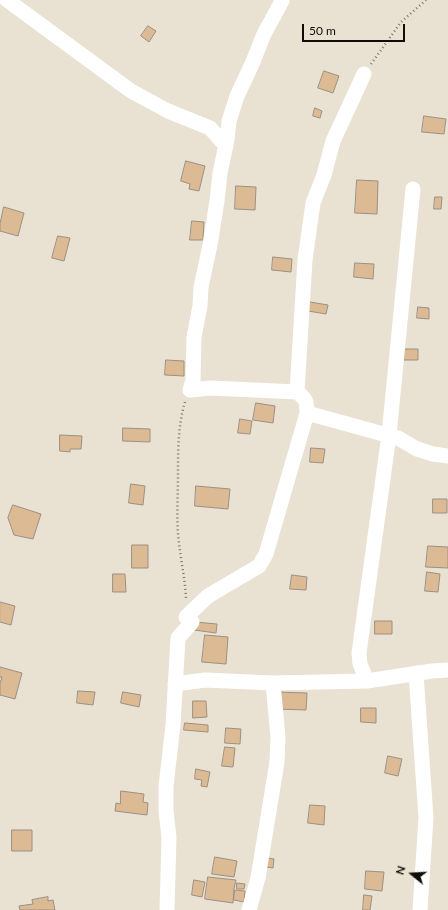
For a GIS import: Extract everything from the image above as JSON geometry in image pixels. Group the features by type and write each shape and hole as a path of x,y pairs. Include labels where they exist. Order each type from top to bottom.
{"street":[{"path":"7,0 131,91 168,111 210,128 226,146"},
{"path":"167,910 169,837 166,811 166,786 173,725 178,638 192,622 186,617 208,596 259,566 266,554 307,413 305,398 297,392 211,388 190,390 194,380 194,338 200,306 201,287 210,244 229,121 237,96 264,34 282,1"},
{"path":"297,392 305,260 313,203 324,175 332,141 364,74"},
{"path":"367,681 360,664 359,653 389,435 413,189"},
{"path":"307,413 389,435 398,438 422,451 448,456"},
{"path":"175,684 205,680 273,683 367,681 416,673 448,670"},
{"path":"416,673 426,818 420,910"},
{"path":"249,910 258,878 277,762 278,737 273,683"}],"path":[{"path":"364,74 401,22 426,0"},
{"path":"186,598 185,580 179,542 177,454 182,414 190,390"}],"building":[{"path":"148,26 156,31 149,42 141,36"},
{"path":"324,71 339,76 333,93 318,88"},
{"path":"315,108 322,111 320,118 313,116"},
{"path":"424,116 446,119 444,134 422,132"},
{"path":"186,161 205,166 199,191 189,189 190,184 181,181"},
{"path":"357,180 378,181 377,214 355,213"},
{"path":"236,186 256,187 255,210 235,209"},
{"path":"435,197 442,197 441,209 434,209"},
{"path":"4,207 24,213 18,236 0,231"},
{"path":"192,221 204,222 203,240 190,240"},
{"path":"58,236 70,238 64,261 52,258"},
{"path":"273,257 292,259 291,272 272,270"},
{"path":"355,263 374,264 373,279 354,277"},
{"path":"310,302 328,305 326,314 308,311"},
{"path":"418,307 429,308 429,319 417,318"},
{"path":"400,349 418,349 418,360 400,360"},
{"path":"166,360 184,361 184,376 165,375"},
{"path":"256,403 275,406 273,423 253,420"},
{"path":"240,419 252,421 250,434 238,433"},
{"path":"123,428 150,429 150,442 123,441"},
{"path":"60,435 82,436 81,449 70,449 70,452 60,451"},
{"path":"311,448 325,449 323,463 310,462"},
{"path":"131,484 145,486 143,505 129,503"},
{"path":"196,486 230,489 228,509 195,506"},
{"path":"433,499 447,499 447,513 433,513"},
{"path":"13,505 41,514 33,539 14,535 8,518"},
{"path":"132,545 148,545 148,568 132,568"},
{"path":"428,546 448,547 448,568 426,567"},
{"path":"427,572 440,574 438,592 425,591"},
{"path":"113,574 125,574 126,592 113,592"},
{"path":"292,575 307,577 306,590 290,589"},
{"path":"0,602 15,606 11,625 0,622"},
{"path":"375,621 392,621 392,634 375,634"},
{"path":"195,622 217,624 216,633 194,630"},
{"path":"205,635 228,637 226,664 202,662"},
{"path":"0,667 22,673 15,699 0,695 0,683 2,677 0,677"},
{"path":"78,691 95,692 93,705 77,703"},
{"path":"123,692 141,695 139,707 121,703"},
{"path":"277,692 307,693 306,710 276,709"},
{"path":"193,701 206,701 207,717 193,718"},
{"path":"361,708 376,708 376,723 361,722"},
{"path":"185,723 208,725 208,732 184,730"},
{"path":"226,728 241,729 240,744 225,743"},
{"path":"225,747 235,748 233,767 222,766"},
{"path":"388,756 402,759 398,776 385,773"},
{"path":"196,769 210,772 207,787 201,786 202,780 195,779"},
{"path":"121,791 144,794 143,802 148,803 147,815 115,811 116,803 120,804"},
{"path":"310,805 325,806 324,825 308,823"},
{"path":"12,830 32,830 32,851 12,851"},
{"path":"215,857 237,861 234,877 212,874"},
{"path":"262,857 274,859 273,868 260,866"},
{"path":"366,871 384,872 382,891 365,889"},
{"path":"208,877 236,880 233,903 205,899"},
{"path":"194,880 205,882 202,897 192,895"},
{"path":"237,883 245,884 244,889 237,889"},
{"path":"235,890 245,891 244,902 234,900"},
{"path":"364,895 372,896 370,910 363,910"},
{"path":"48,897 48,901 53,900 55,910 20,910 19,906 33,904 32,900"}]}
